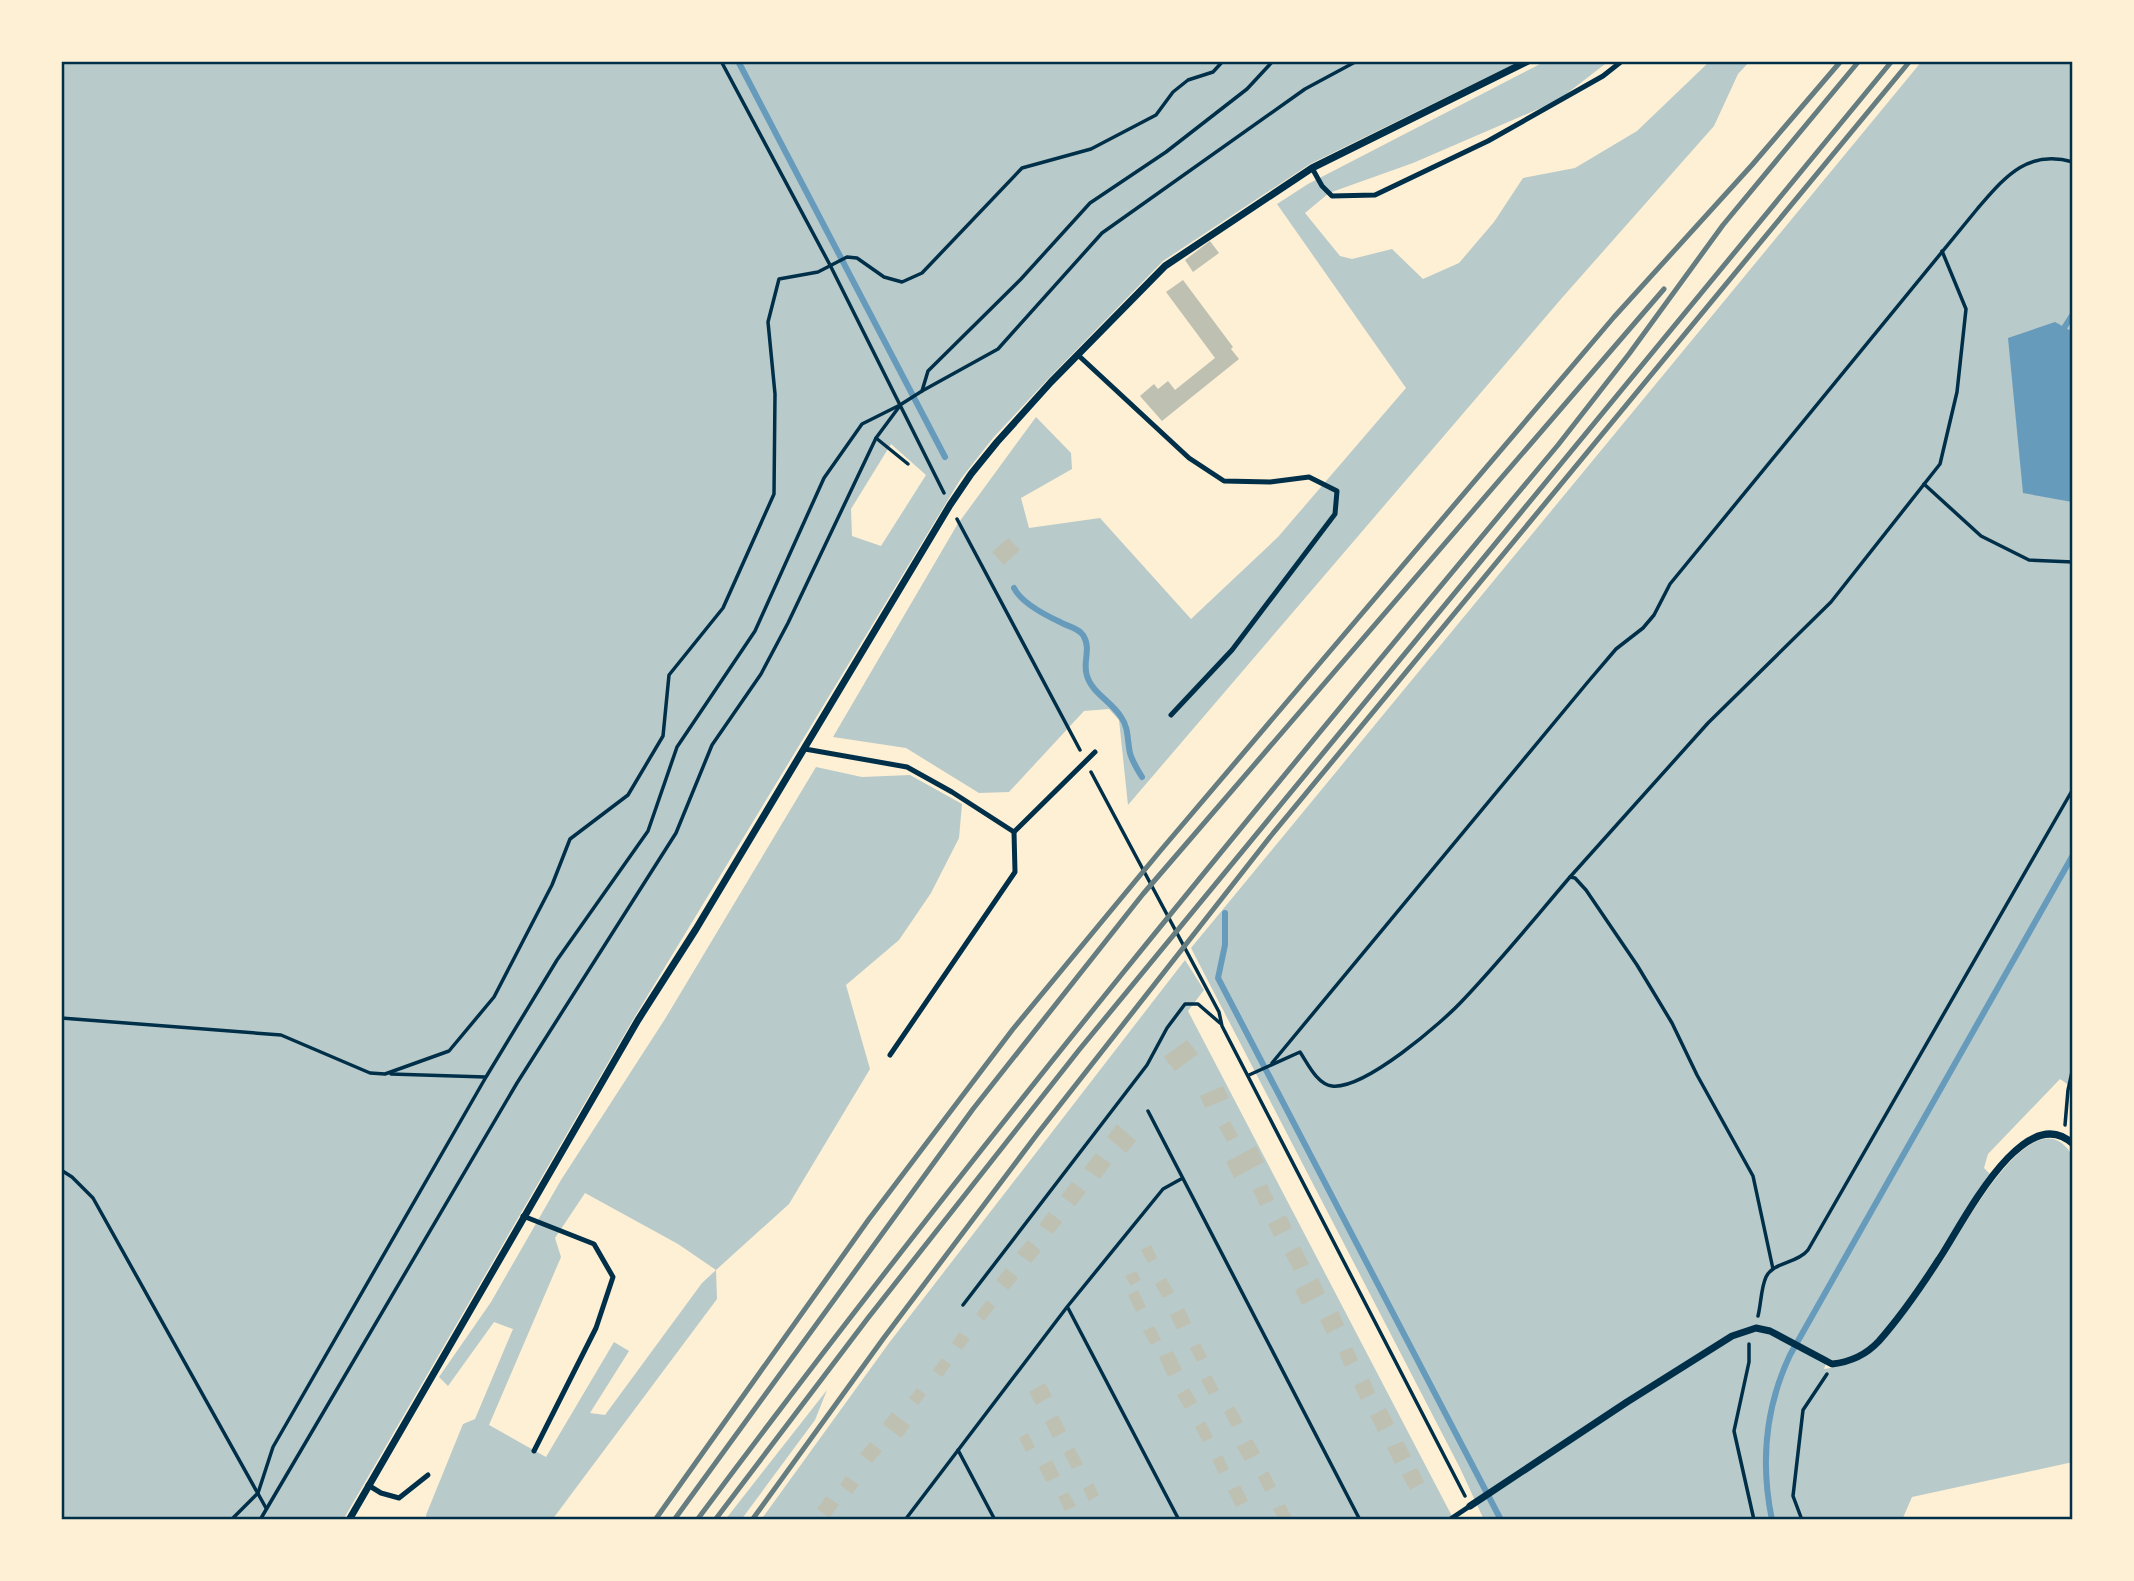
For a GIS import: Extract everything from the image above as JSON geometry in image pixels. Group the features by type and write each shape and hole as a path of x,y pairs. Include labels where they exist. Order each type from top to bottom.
{"street":[{"path":"349,1520 638,1020 805,749 950,505 996,442 1166,266 1312,168 1528,61"},
{"path":"1470,1506 1732,1335 1753,1329 1776,1334 1832,1364 1852,1360 1878,1342 1938,1261 2006,1158 2034,1138 2056,1136 2073,1144"}],"lane":[{"path":"1312,168 1322,186 1332,196 1375,195 1488,141 1603,76 1622,61"},
{"path":"1078,355 1189,458 1224,481 1270,482 1309,477 1337,491 1335,514 1232,650 1171,715"},
{"path":"805,749 907,767 1014,832"},
{"path":"890,1055 1015,872 1014,832 1095,752"},
{"path":"523,1216 594,1244 613,1277 596,1328 534,1451"},
{"path":"368,1485 381,1493 399,1498 428,1475"},
{"path":"1449,1520 1470,1506"}],"path":[{"path":"721,61 830,265 950,505"},
{"path":"386,1074 449,1051 494,997 552,886 570,839 628,794 663,736 669,675 723,608 775,494 775,394 768,322 779,279 818,272 847,257 857,258 884,277 902,282 922,273 1022,168 1091,149 1156,115 1172,92 1188,80 1213,72 1223,61"},
{"path":"922,391 928,371 1021,279 1090,203 1166,152 1247,89 1273,61"},
{"path":"231,1520 258,1493 273,1447 486,1077 557,960 648,831 677,747 755,631 824,478 862,424 998,349 1102,233 1305,89 1357,61"},
{"path":"1272,1063 1587,683 1616,649 1643,628 1654,615 1670,584 1942,251 2007,176 2017,168 2049,159 2073,162"},
{"path":"1248,1075 1300,1052 1316,1076 1329,1086 1345,1086 1389,1064 1463,1001 1708,723 1830,602 1940,464 1957,392 1966,309 1942,251"},
{"path":"260,1520 517,1083 677,833 712,745 761,674 876,438 900,405"},
{"path":"876,438 908,464"},
{"path":"1924,484 1981,536 2029,560 2073,562"},
{"path":"959,522 988,577"},
{"path":"1754,1520 1734,1431 1749,1362 1753,1329 1766,1277 1773,1269 1795,1261 1808,1250 2073,789"},
{"path":"1570,877 1575,878 1586,890 1637,965 1672,1023 1752,1176 1773,1269"},
{"path":"1193,964 1219,1012 1222,1026 1470,1506"},
{"path":"963,1306 1147,1065 1167,1028 1185,1004 1198,1004 1222,1026"},
{"path":"61,1018 281,1035 370,1073 486,1077"},
{"path":"2065,1138 2068,1090 2073,1067"},
{"path":"1147,1111 1360,1520"},
{"path":"61,1170 93,1198 266,1508"},
{"path":"905,1520 1067,1307 1163,1189 1181,1179"},
{"path":"1067,1307 1179,1520"},
{"path":"1802,1520 1793,1496 1803,1410 1832,1364"},
{"path":"958,1450 995,1520"}],"shaded area":[{"path":"61,61 1520,61 1310,164 1163,261 993,438 960,480 634,1018 343,1520 61,1520","holes":["891,444 926,475 881,546 852,536 851,509"]},
{"path":"1546,61 1609,61 1557,101 1413,163 1329,193 1305,213 1340,256 1352,259 1392,249 1423,279 1459,263 1494,222 1523,178 1575,168 1637,131 1710,61 1750,61 1738,74 1714,126 1561,299 1128,805 1119,720 1109,709 1084,711 1009,792 979,793 906,748 833,737 957,525 1036,417 1071,453 1072,469 1021,498 1029,528 1100,518 1191,619 1278,537 1406,388 1277,204 1308,184"},
{"path":"1922,61 2073,61 2073,1088 2060,1079 1988,1154 1984,1168 1990,1174 1915,1289 1876,1342 1852,1358 1835,1361 1828,1358 1824,1369 1854,1360 1875,1348 1939,1266 1998,1176 2018,1154 2038,1141 2057,1140 2073,1157 2073,1462 1912,1497 1902,1520 1484,1520 1460,1468 1191,948"},
{"path":"816,767 862,777 910,775 962,804 959,838 931,893 899,940 846,985 870,1069 789,1204 716,1270 717,1299 552,1520 427,1520 426,1515 463,1424 475,1419 513,1329 494,1322 448,1386 439,1377 491,1302 561,1180 665,1019","holes":["585,1193 678,1244 716,1270 702,1283 605,1415 590,1413 629,1351 614,1342 546,1457 489,1425 561,1257 555,1238"]},
{"path":"1185,960 1204,990 1188,1011 1454,1520 761,1520 889,1343"},
{"path":"827,1390 815,1420 741,1520 725,1520"}],"water":[{"path":"2055,322 2073,332 2072,502 2023,493 2008,338"}],"building":[{"path":"1210,241 1219,253 1193,272 1185,260"},
{"path":"1183,280 1239,359 1162,421 1140,396 1154,384 1158,389 1168,381 1175,390 1215,358 1166,292"},
{"path":"1008,538 1020,550 1004,565 992,552"},
{"path":"1187,1040 1198,1054 1175,1071 1164,1057"},
{"path":"1223,1086 1229,1098 1205,1108 1200,1096"},
{"path":"1230,1121 1238,1136 1227,1142 1219,1127"},
{"path":"1117,1124 1136,1141 1126,1153 1107,1137"},
{"path":"1256,1146 1264,1162 1234,1178 1226,1162"},
{"path":"1096,1153 1111,1164 1100,1179 1084,1168"},
{"path":"1072,1182 1086,1192 1075,1206 1061,1196"},
{"path":"1267,1184 1274,1200 1260,1206 1253,1190"},
{"path":"1049,1212 1062,1222 1053,1234 1039,1225"},
{"path":"1286,1215 1292,1228 1274,1237 1268,1224"},
{"path":"1028,1240 1041,1251 1031,1263 1017,1253"},
{"path":"1151,1245 1157,1258 1148,1263 1141,1250"},
{"path":"1300,1246 1309,1264 1294,1271 1285,1254"},
{"path":"1006,1268 1018,1278 1008,1290 996,1280"},
{"path":"1136,1271 1141,1280 1131,1286 1125,1276"},
{"path":"1166,1278 1174,1292 1163,1298 1155,1284"},
{"path":"1318,1278 1325,1293 1302,1305 1295,1290"},
{"path":"1138,1290 1146,1307 1136,1312 1128,1295"},
{"path":"987,1300 995,1307 984,1321 976,1314"},
{"path":"1184,1308 1191,1323 1177,1330 1170,1315"},
{"path":"1338,1311 1344,1325 1327,1334 1320,1320"},
{"path":"1154,1326 1161,1340 1151,1345 1143,1331"},
{"path":"959,1332 970,1339 962,1350 952,1343"},
{"path":"1200,1343 1207,1357 1197,1362 1190,1348"},
{"path":"1352,1347 1358,1360 1345,1367 1339,1353"},
{"path":"1173,1351 1182,1370 1168,1377 1159,1357"},
{"path":"942,1358 951,1365 942,1377 933,1370"},
{"path":"1211,1375 1219,1390 1209,1395 1201,1380"},
{"path":"1369,1378 1375,1393 1361,1400 1354,1386"},
{"path":"1045,1383 1052,1396 1036,1405 1029,1392"},
{"path":"917,1388 926,1395 918,1405 909,1398"},
{"path":"1189,1388 1197,1402 1185,1409 1177,1395"},
{"path":"1234,1406 1243,1422 1232,1427 1224,1412"},
{"path":"1386,1408 1394,1424 1378,1432 1370,1416"},
{"path":"892,1412 910,1426 901,1438 883,1424"},
{"path":"1058,1415 1066,1431 1053,1438 1045,1422"},
{"path":"1205,1421 1213,1437 1203,1442 1195,1427"},
{"path":"1028,1433 1035,1447 1026,1452 1019,1438"},
{"path":"1252,1439 1260,1453 1245,1461 1237,1447"},
{"path":"1403,1441 1411,1456 1395,1464 1387,1448"},
{"path":"870,1442 882,1451 872,1463 860,1454"},
{"path":"1074,1447 1083,1464 1072,1469 1064,1453"},
{"path":"1222,1455 1229,1469 1219,1474 1212,1460"},
{"path":"1052,1460 1060,1476 1046,1482 1039,1467"},
{"path":"1417,1468 1424,1482 1410,1490 1402,1475"},
{"path":"1268,1471 1276,1486 1265,1492 1258,1477"},
{"path":"846,1476 859,1485 852,1494 840,1485"},
{"path":"1093,1483 1099,1495 1089,1501 1083,1489"},
{"path":"1240,1485 1248,1501 1236,1507 1228,1491"},
{"path":"1068,1492 1076,1506 1065,1511 1058,1497"},
{"path":"826,1496 839,1505 829,1518 817,1509"},
{"path":"1285,1504 1292,1518 1279,1520 1273,1509"}],"waterway":[{"path":"738,61 945,457"},
{"path":"2064,328 2073,314"},
{"path":"1014,588 1034,608 1081,632 1087,645 1087,676 1093,687 1124,721 1131,756 1142,777"},
{"path":"1772,1520 1766,1477 1767,1436 1775,1395 1790,1355 2073,855"},
{"path":"1225,913 1225,945 1218,978 1501,1520"}],"railway":[{"path":"655,1520 869,1219 1013,1029 1161,850 1614,317 1752,165 1841,61"},
{"path":"697,1520 1012,1111 1338,710 1558,445 1629,354 1723,225 1859,61"},
{"path":"715,1520 868,1318 1079,1050 1892,61"},
{"path":"752,1520 883,1339 1038,1133 1270,837 1910,61"},
{"path":"674,1520 973,1109 1143,894 1664,289"}]}
